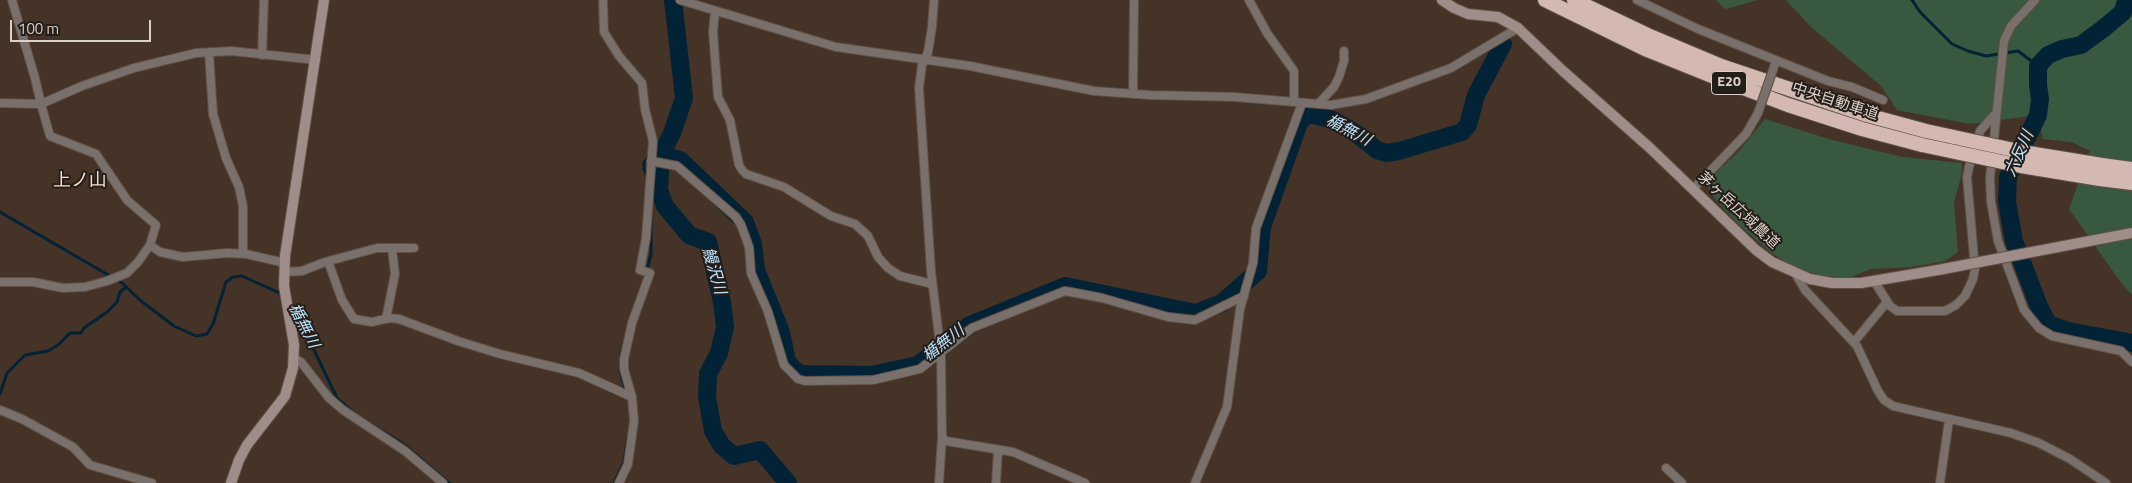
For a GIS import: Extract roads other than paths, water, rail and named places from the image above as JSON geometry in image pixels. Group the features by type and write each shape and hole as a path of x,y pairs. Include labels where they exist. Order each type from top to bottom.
{"highway":[{"name":"中央自動車道","path":"1545,0 1645,49 1716,78 1816,114 1924,138 2028,153 2101,172 2132,183"},
{"name":"中央自動車道","path":"1574,0 1652,37 1721,66 1866,115 1924,138"},
{"name":"中央自動車道","path":"2101,172 2132,169"}],"street":[{"path":"0,282 33,282 63,288 85,287 107,281 127,273 138,262 150,245 156,225 127,200 96,154 50,136 36,78 12,0"},
{"path":"262,55 264,0"},
{"path":"231,483 239,460 247,445 277,410 291,380 294,358 286,302 284,268 324,0"},
{"path":"603,0 604,32 619,56 642,82 645,109 653,141 646,238 640,270 646,272 624,358 624,369 632,397 634,421 628,464 620,483"},
{"path":"680,0 836,47 970,66 1094,91 1235,97 1331,105 1366,100 1450,68 1518,28"},
{"path":"934,0 928,52 924,60 919,88 932,284 941,353 942,437 938,483"},
{"path":"1133,94 1134,0"},
{"path":"1195,483 1227,407 1240,309 1253,263 1256,228 1298,102 1294,71 1267,33 1249,0"},
{"name":"茅ヶ岳広域農道","path":"1442,0 1468,14 1498,18 1518,28 1693,189 1756,250 1772,262 1795,274 1832,283 1861,283 2132,233"},
{"path":"1637,0 1698,29 1776,62 1828,81 1852,87 1882,100"},
{"path":"2035,0 2011,26 2003,47 1990,178 1991,202 1998,240 2024,310 2039,328 2052,336 2121,352 2132,362"},
{"path":"715,12 713,32 718,97 730,120 739,164 742,170 746,174 784,187 831,216 855,224 868,236 878,258 888,268 900,276 932,284"},
{"path":"0,103 41,104 82,86 134,68 196,53 232,51 316,60"},
{"path":"1318,104 1334,87 1339,77 1344,60 1344,51"},
{"path":"209,52 213,114 226,158 239,187 243,206 243,254"},
{"path":"1693,189 1746,134 1758,114 1776,62"},
{"path":"1874,281 1887,302 1897,311 1945,311 1956,305 1968,291 1975,269 1967,178 1980,131 1996,113"},
{"path":"652,157 677,166 736,217 749,247 751,273 768,312 784,365 798,379 805,381 873,380 920,369 972,328 1066,291 1102,298 1168,317 1196,320 1244,296"},
{"path":"150,245 168,255 182,257 243,254 284,268 302,271 363,250 414,248"},
{"path":"386,319 395,274 392,249"},
{"path":"325,262 329,264 342,300 350,314 361,321 372,322 399,319 500,354 579,373 632,397"},
{"path":"1795,274 1806,290 1854,342 1884,400 1893,406 2011,434 2039,444 2070,459 2106,483"},
{"path":"1854,342 1887,302"},
{"path":"294,358 301,362 329,398 343,410 405,450 443,483"},
{"path":"0,410 22,419 73,447 90,465 152,483"},
{"path":"1940,483 1949,420"},
{"path":"942,437 946,440 1013,452 1032,458 1085,483"},
{"path":"996,483 998,450"},
{"path":"1666,468 1682,483"}],"waterway":[{"name":"鰻沢川","path":"673,0 684,98 672,133 661,155 659,190 665,206 689,235 708,242 722,302 725,327 719,353 708,374 707,397 713,431 722,446 734,456 760,450 788,483"},
{"path":"1912,0 1920,12 1952,44 1986,56 2018,51 2038,66"},
{"name":"六反川","path":"2126,0 2123,12 2104,28 2081,45 2062,49 2048,55 2038,66 2040,99 2038,115 2008,177 2007,202 2014,241 2038,304 2048,324 2068,331 2132,343"},
{"name":"楯無川","path":"661,155 680,160 745,222 753,244 756,270 781,332 787,361 793,369 801,374 872,375 918,365 970,325 1065,286 1196,313 1222,303 1258,271 1262,227 1299,123 1303,118 1310,114 1333,120 1354,132 1377,150 1386,153 1399,151 1462,132 1468,125 1476,95 1503,44"},
{"name":"楯無川","path":"648,179 644,169 644,162 649,157 661,155"},
{"name":"楯無川","path":"0,212 122,283 141,301 174,326 196,336 207,334 213,324 226,282 233,277 242,276 284,295"},
{"name":"楯無川","path":"647,270 651,254 651,217"},
{"path":"0,394 7,373 25,355 48,351 58,345 70,333 81,333 84,328 107,312 117,302 120,292 126,287"},
{"name":"楯無川","path":"289,298 337,398 354,413"},
{"name":"楯無川","path":"625,338 620,370 626,393"},
{"name":"楯無川","path":"361,418 402,443 449,483"},
{"name":"楯無川","path":"614,483 624,462 628,436"}],"district":[{"name":"上ノ山","path":"80,182"}]}
